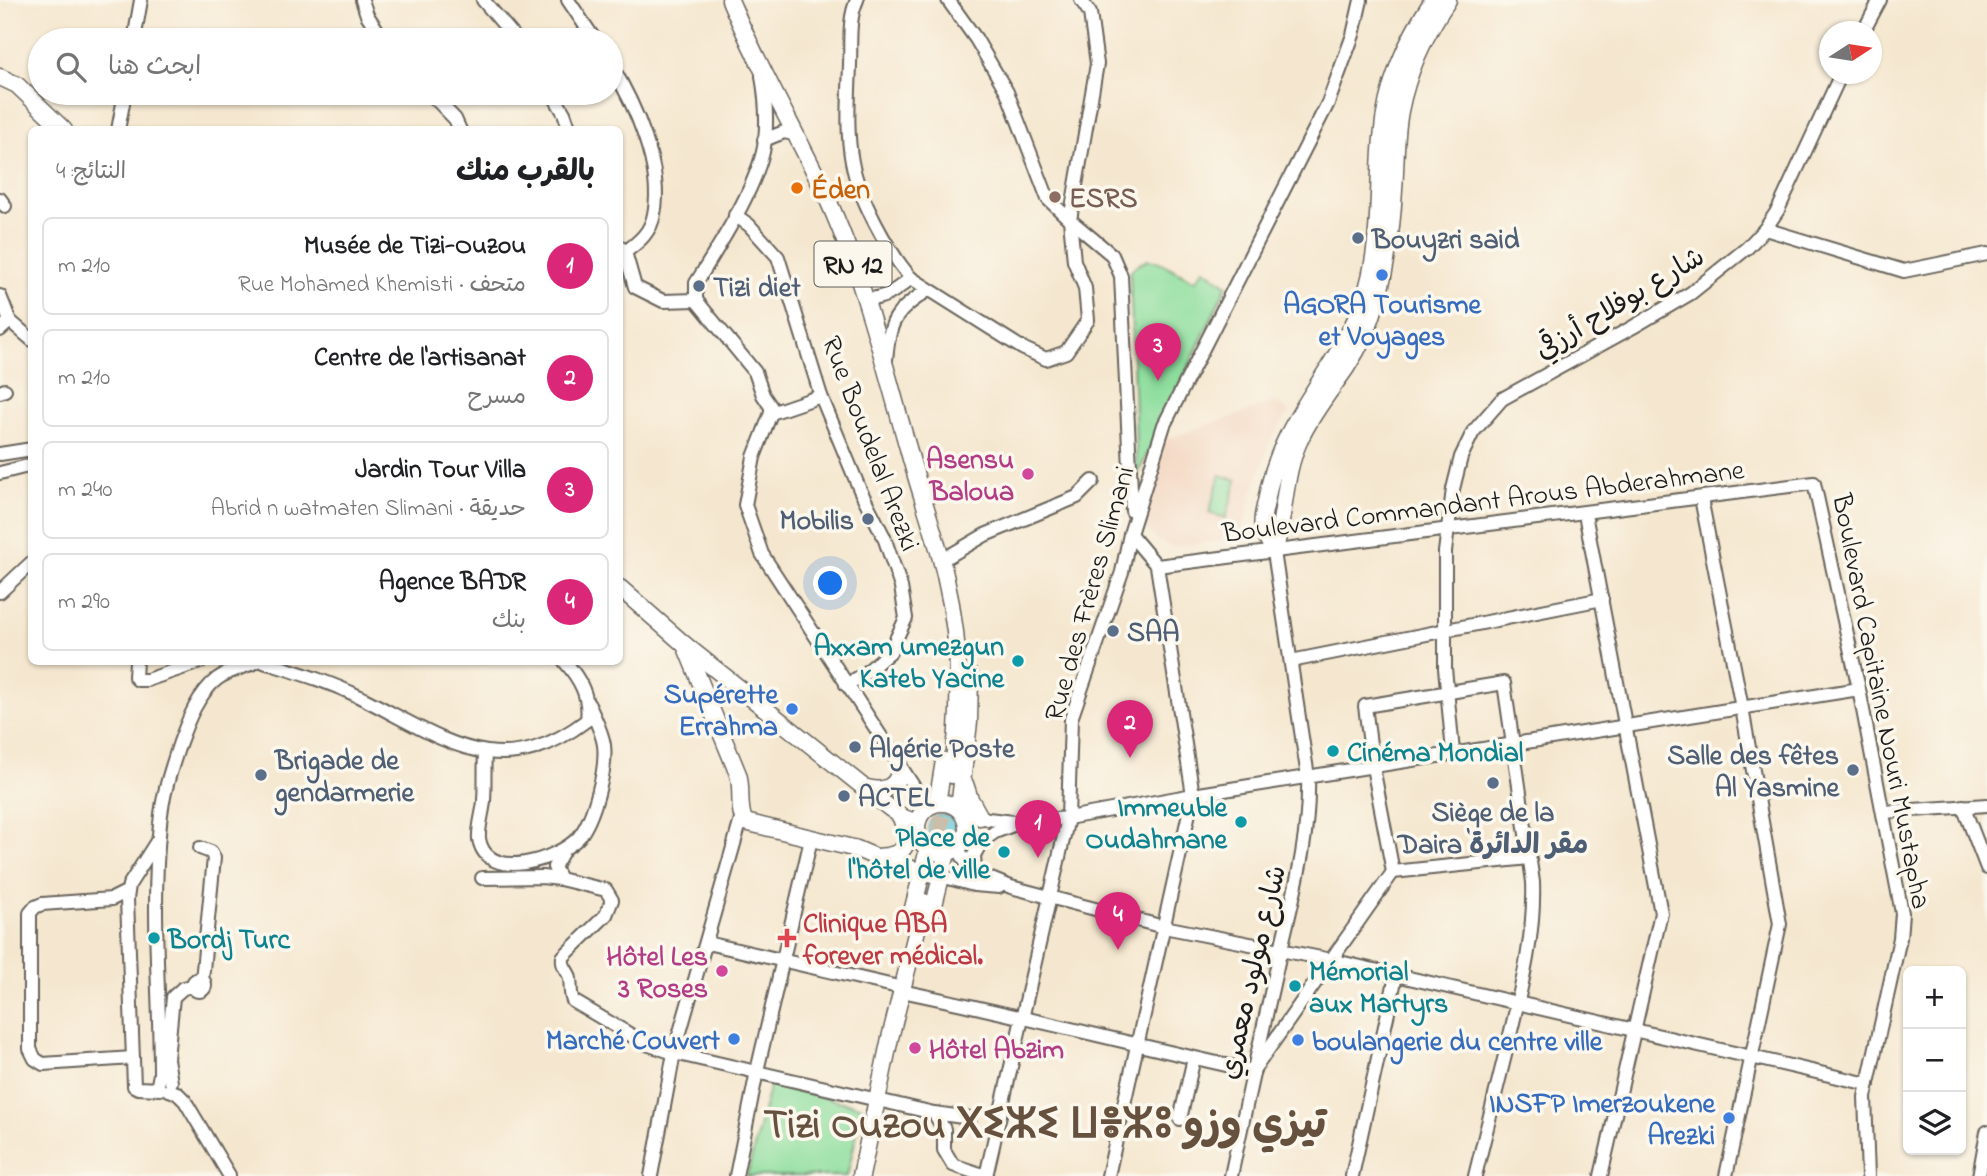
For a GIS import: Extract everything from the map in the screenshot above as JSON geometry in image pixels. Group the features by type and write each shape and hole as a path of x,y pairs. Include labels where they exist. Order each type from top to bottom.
{"main road":[{"name":"RN 12","path":"730,0 761,69 829,202 866,299 886,367 937,543 953,610 959,657 958,777"},
{"path":"1274,552 1262,525 1275,461 1286,434 1334,360 1362,303 1372,271 1378,236 1382,138 1392,82 1409,38 1433,0"},
{"path":"1274,552 1281,529 1290,464 1316,409 1348,365 1376,304 1390,236 1397,139 1406,87 1422,44 1448,0"},
{"path":"0,77 17,85 28,96"},
{"path":"38,105 60,126"},
{"path":"890,1038 905,1014 941,876 952,851 964,840 967,830 966,820 960,810 958,777 970,697 967,638 960,595 949,556 937,543"},
{"path":"890,1038 894,986 923,872 925,847 917,834 917,822 932,805 946,742 949,670 944,610 935,565 937,543"},
{"path":"623,591 685,645 863,787 900,816 917,822"},
{"path":"685,645 740,781 742,816 748,824 857,849 941,876"},
{"path":"863,787 879,791 889,788 899,776 899,765"},
{"path":"958,777 980,817"},
{"path":"932,805 947,803 960,810"},
{"path":"885,860 906,846 908,837 900,816"},
{"path":"885,860 908,860 925,847 952,851"},
{"path":"861,1176 890,1038 924,902"}],"street":[{"path":"136,28 141,0"},
{"path":"362,0 367,15 376,28"},
{"path":"483,0 507,28"},
{"path":"568,0 587,28"},
{"path":"857,0 851,29 849,112 852,163 868,208 902,268 911,278 1022,348 1046,359 1066,352 1088,320 1085,288 1074,261 1070,220 1097,64 1090,13 1081,0"},
{"path":"948,0 976,39 1007,92 1048,199 1112,255 1121,276 1133,498 1130,534 1157,566 1193,795 1108,1176"},
{"name":"Rue des Frères Slimani","path":"986,1176 1069,818 1071,719 1122,572 1130,534 1164,425 1328,103 1353,35 1361,0"},
{"path":"1869,21 1880,0"},
{"path":"761,69 766,99 763,152 747,193 696,283 696,300 755,372 763,395 771,407 754,457 745,505 762,554 899,765 932,805"},
{"name":"شارع بوفلاح أرزقي","path":"1453,752 1445,630 1447,528 1461,457 1473,432 1503,399 1691,293 1747,248 1778,210 1837,84"},
{"path":"623,85 649,149 655,190 655,214 649,228 640,241 623,249"},
{"path":"119,126 123,105"},
{"path":"442,105 458,126"},
{"path":"559,105 569,126"},
{"path":"764,140 784,132 794,134"},
{"name":"Rue Boudelal Arezki","path":"735,215 749,225 778,257 821,396 860,490 884,537 901,587 906,618 890,652 863,676 846,685"},
{"path":"1765,229 1904,271 1987,254"},
{"path":"623,252 635,287 663,301 696,300"},
{"path":"866,299 888,296 911,278"},
{"path":"886,367 889,330 904,306 928,290"},
{"path":"0,296 10,321 28,337"},
{"path":"0,330 10,321"},
{"path":"771,413 821,396"},
{"path":"0,454 28,450"},
{"path":"0,473 28,466"},
{"path":"949,556 985,535 1077,497 1093,481"},
{"name":"Boulevard Commandant Arous Abderahmane","path":"1157,566 1814,483"},
{"name":"Boulevard Capitaine Nouri Mustapha","path":"1814,483 1901,898 1902,921 1868,1084 1865,1111 1868,1176"},
{"path":"1701,498 1780,924 1726,1176"},
{"path":"1585,514 1661,913 1601,1176"},
{"name":"شارع مولود معمري","path":"1231,1176 1302,863 1309,812 1308,778 1274,552"},
{"path":"0,592 28,566"},
{"path":"1291,661 1602,599"},
{"path":"136,665 135,677 138,680 147,680 192,665"},
{"path":"164,1086 160,1074 157,941 159,838 170,774 187,723 204,692 219,677 249,665"},
{"path":"272,665 359,696 404,721 476,752 523,751 566,736 587,720 589,704"},
{"path":"485,753 484,799 479,838 486,852 502,862 526,864 550,858 563,850 583,830 596,799 604,768 603,740 578,677 568,665"},
{"path":"911,993 1253,1070 1393,873 1365,706 1504,682 1533,882 1533,928 1475,1176"},
{"path":"960,810 980,817 1021,822 1069,818 1453,752 1859,690"},
{"path":"1883,812 1987,805"},
{"path":"1963,806 1987,868"},
{"path":"651,1176 674,1053 742,816"},
{"path":"975,871 974,855 982,841 995,832 1021,822"},
{"path":"159,838 129,885 128,891 134,1086 164,1086 177,1093 185,1101 229,1175"},
{"path":"736,1176 757,1071 811,839"},
{"path":"164,1086 173,997 183,988 197,983 214,858 211,852 200,848"},
{"path":"560,879 554,867 563,850"},
{"path":"952,851 975,871 1011,887 1164,927 1331,960 1868,1084"},
{"path":"1393,873 1529,858"},
{"path":"941,876 974,885 1011,887"},
{"path":"482,878 542,877 606,890 612,900 607,915 562,957 562,966 569,976 570,996 573,1001 646,1044 876,1101 934,1114 970,1118"},
{"path":"128,891 112,899 42,904 30,913 30,1049 34,1059 43,1064 133,1058"},
{"path":"707,943 894,986"},
{"path":"1352,1176 1396,976"},
{"path":"1180,1119 1194,1058"},
{"path":"934,1114 944,1129 944,1150 953,1165 986,1176"},
{"path":"1979,1176 1987,1132"}],"shaded area":[{"path":"1275,402 1289,411 1269,444 1241,538 1170,547 1153,536 1141,523 1167,439"}],"green space":[{"path":"1148,260 1159,262 1195,281 1204,269 1227,285 1137,476 1130,273 1135,266"},
{"path":"1220,475 1237,480 1226,518 1209,513"},
{"path":"770,1084 863,1107 847,1176 747,1176"}],"water":[{"path":"942,815 952,819 956,829 952,839 942,843 932,839 928,829 932,819"}],"tunnel":[{"path":"924,902 952,775"}],"place":[{"name":"Éden","path":"797,188"},
{"name":"ESRS","path":"1055,197"},
{"name":"Bouyzri said","path":"1358,238"},
{"name":"AGORA Tourisme et Voyages","path":"1382,275"},
{"name":"Tizi diet","path":"699,286"},
{"name":"Jardin Tour Villa","path":"1158,381"},
{"name":"Asensu Baloua","path":"1028,474"},
{"name":"Mobilis","path":"868,519"},
{"name":"SAA","path":"1113,631"},
{"name":"Axxam umezgun Kateb Yacine","path":"1018,661"},
{"name":"Supérette Errahma","path":"792,709"},
{"name":"Algérie Poste","path":"855,747"},
{"name":"Cinéma Mondial","path":"1333,751"},
{"name":"Centre de l'artisanat","path":"1130,758"},
{"name":"Salle des fêtes Al Yasmine","path":"1853,770"},
{"name":"Brigade de gendarmerie","path":"261,775"},
{"name":"Siège de la Daira مقر الدائرة","path":"1493,783"},
{"name":"ACTEL","path":"844,796"},
{"name":"Immeuble Oudahmane","path":"1241,822"},
{"name":"Place de l'hôtel de ville","path":"1004,852"},
{"name":"Musée de Tizi-Ouzou","path":"1038,858"},
{"name":"Bordj Turc","path":"154,938"},
{"name":"Clinique ABA forever médical.","path":"787,938"},
{"name":"Agence BADR","path":"1118,950"},
{"name":"Hôtel Les 3 Roses","path":"722,971"},
{"name":"Mémorial aux Martyrs","path":"1295,986"},
{"name":"Marché Couvert","path":"734,1039"},
{"name":"boulangerie du centre ville","path":"1298,1040"},
{"name":"Hôtel Abzim","path":"915,1048"},
{"name":"INSFP Imerzoukene Arezki","path":"1729,1118"}],"district":[{"name":"Tizi Ouzou ⵝⵉⵣⵉ ⵡⴻⵣⵓ تيزي وزو","path":"1045,1122"}]}
